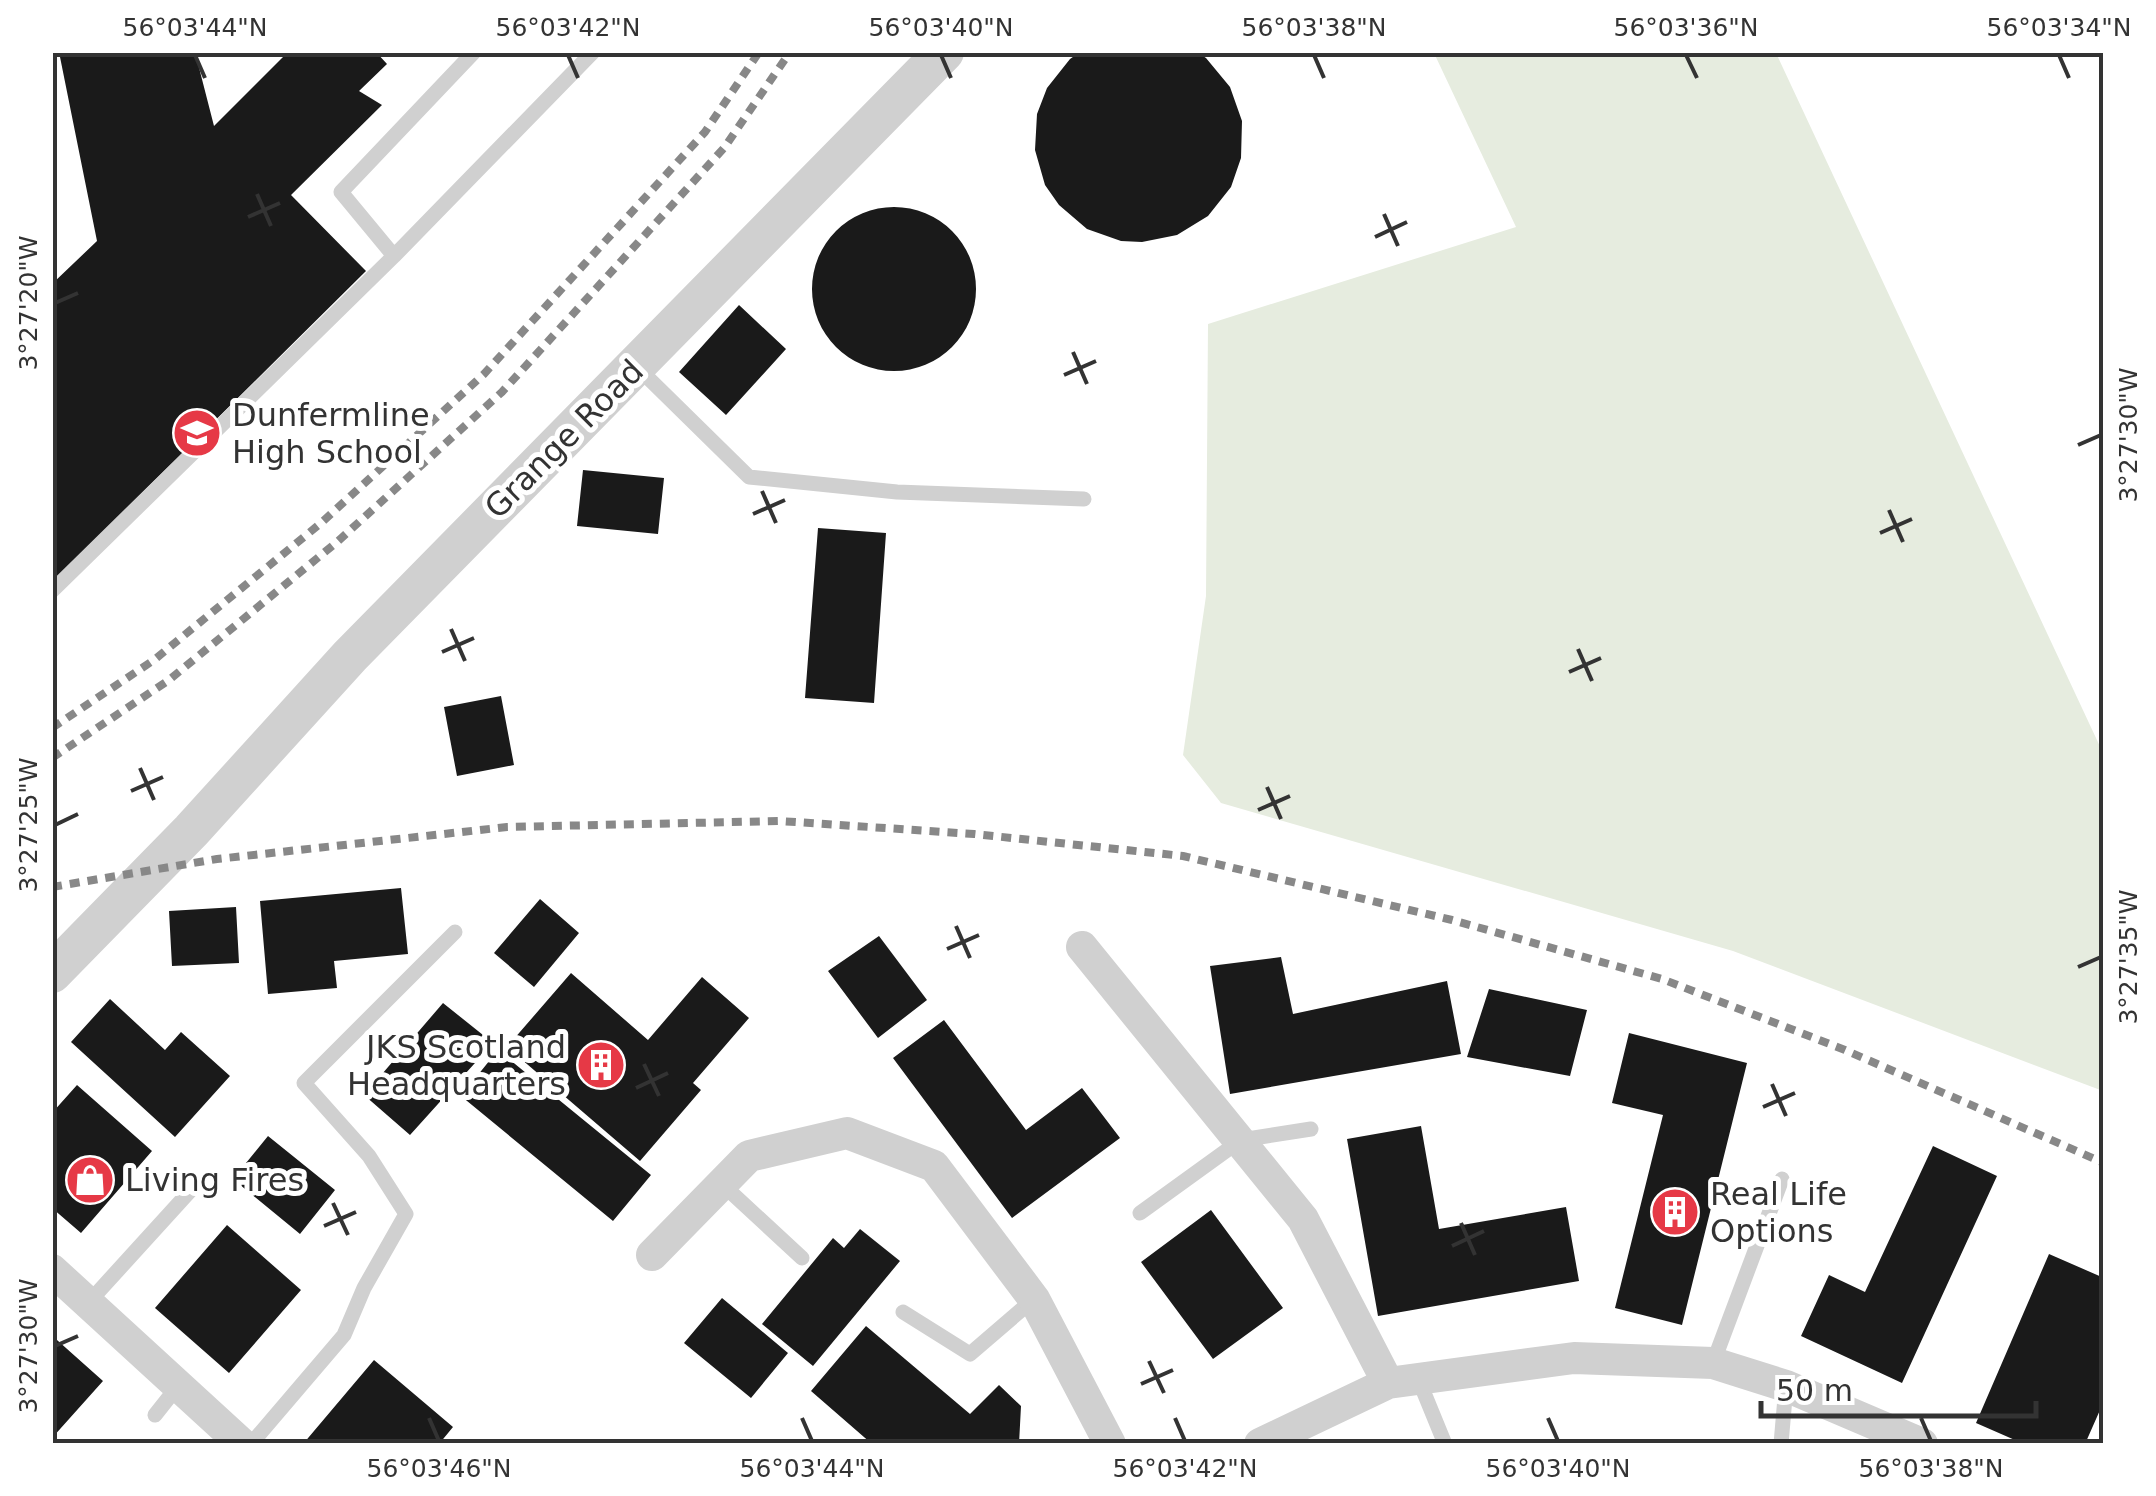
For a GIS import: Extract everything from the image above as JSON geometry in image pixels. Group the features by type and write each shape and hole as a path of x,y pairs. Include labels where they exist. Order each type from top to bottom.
{"street":[{"name":"Grange Road","path":"52,973 191,831 350,656 944,52"},
{"path":"1082,947 1304,1219 1403,1380"},
{"path":"652,1255 748,1156 847,1133 934,1166 1034,1299 1110,1444"},
{"path":"52,1270 242,1444"},
{"path":"1260,1444 1403,1380 1574,1358 1712,1364 1786,1386 1922,1444"}],"lane":[{"path":"394,256 341,192 474,52"},
{"path":"52,591 394,256 593,52"},
{"path":"636,366 749,478 897,492 1084,500"},
{"path":"251,1444 344,1335 364,1288 406,1214 369,1156 304,1083 455,932"},
{"path":"1140,1213 1241,1140 1312,1128"},
{"path":"1712,1364 1782,1180"},
{"path":"722,1184 802,1258"},
{"path":"89,1302 190,1191"},
{"path":"903,1312 970,1354 1034,1299"},
{"path":"1403,1380 1446,1444"},
{"path":"154,1415 178,1386"},
{"path":"1781,1444 1786,1386"}],"shaded area":[{"path":"1434,53 1776,53 2103,753 2103,1091 1733,951 1221,803 1183,755 1206,596 1208,324 1516,227"}],"building":[{"path":"59,52 195,52 214,126 288,52 376,52 387,64 359,91 382,105 291,195 366,271 52,582 52,284 97,241"},
{"path":"1080,52 1197,52 1230,87 1242,121 1241,158 1231,187 1208,216 1177,235 1142,242 1121,241 1087,229 1059,205 1045,185 1035,150 1037,114 1047,88"},
{"path":"894,207 925,213 952,231 970,258 976,289 970,320 952,347 925,365 894,371 863,365 836,347 818,320 812,289 818,258 836,231 863,213"},
{"path":"739,305 786,349 726,415 679,372"},
{"path":"583,470 664,478 658,534 577,526"},
{"path":"818,528 886,533 874,703 805,698"},
{"path":"501,696 514,765 457,776 444,707"},
{"path":"401,888 408,954 334,961 337,988 268,994 260,901"},
{"path":"540,899 579,933 534,987 494,953"},
{"path":"236,907 239,963 172,966 169,911"},
{"path":"879,936 927,1000 878,1038 828,971"},
{"path":"1281,957 1293,1014 1447,981 1461,1054 1230,1094 1210,966"},
{"name":"JKS Scotland Headquarters","path":"571,973 648,1040 702,977 749,1018 693,1083 701,1090 640,1161 507,1047"},
{"path":"1489,989 1587,1010 1570,1076 1467,1057"},
{"path":"110,999 165,1050 181,1032 230,1076 175,1137 71,1042"},
{"path":"443,1003 493,1043 410,1135 364,1095"},
{"path":"944,1020 1026,1130 1082,1088 1120,1138 1012,1218 893,1058"},
{"name":"Real Life Options","path":"1629,1033 1747,1063 1682,1325 1615,1308 1663,1115 1612,1103"},
{"path":"498,1050 651,1175 613,1221 461,1096"},
{"name":"Living Fires","path":"77,1085 152,1151 81,1233 52,1208 52,1113"},
{"path":"1421,1126 1439,1229 1566,1207 1579,1281 1378,1316 1347,1139"},
{"path":"268,1136 335,1190 300,1234 233,1179"},
{"path":"1933,1146 1997,1176 1902,1383 1801,1336 1829,1275 1865,1292"},
{"path":"1211,1210 1283,1308 1213,1359 1141,1262"},
{"path":"227,1225 301,1290 229,1373 155,1308"},
{"path":"860,1229 900,1261 813,1366 762,1324 833,1238 844,1248"},
{"path":"2049,1254 2104,1278 2104,1401 2085,1444 2024,1444 1976,1423"},
{"path":"722,1298 788,1353 751,1398 684,1343"},
{"path":"866,1326 970,1414 999,1385 1021,1406 1019,1444 872,1444 811,1391"},
{"path":"57,1340 103,1381 52,1438 52,1346"},
{"path":"374,1360 453,1427 439,1444 303,1444"}],"railway":[{"path":"52,728 154,660 321,523 484,374 705,132 759,52"},
{"path":"52,758 169,680 337,542 502,392 724,148 790,52"},
{"path":"52,887 217,859 507,827 780,821 974,834 1183,856 1452,920 1662,979 1845,1050 2104,1163"}],"place":[{"name":"Dunfermline High School","path":"197,433"},
{"name":"JKS Scotland Headquarters","path":"601,1065"},
{"name":"Living Fires","path":"90,1180"},
{"name":"Real Life Options","path":"1675,1212"}]}
